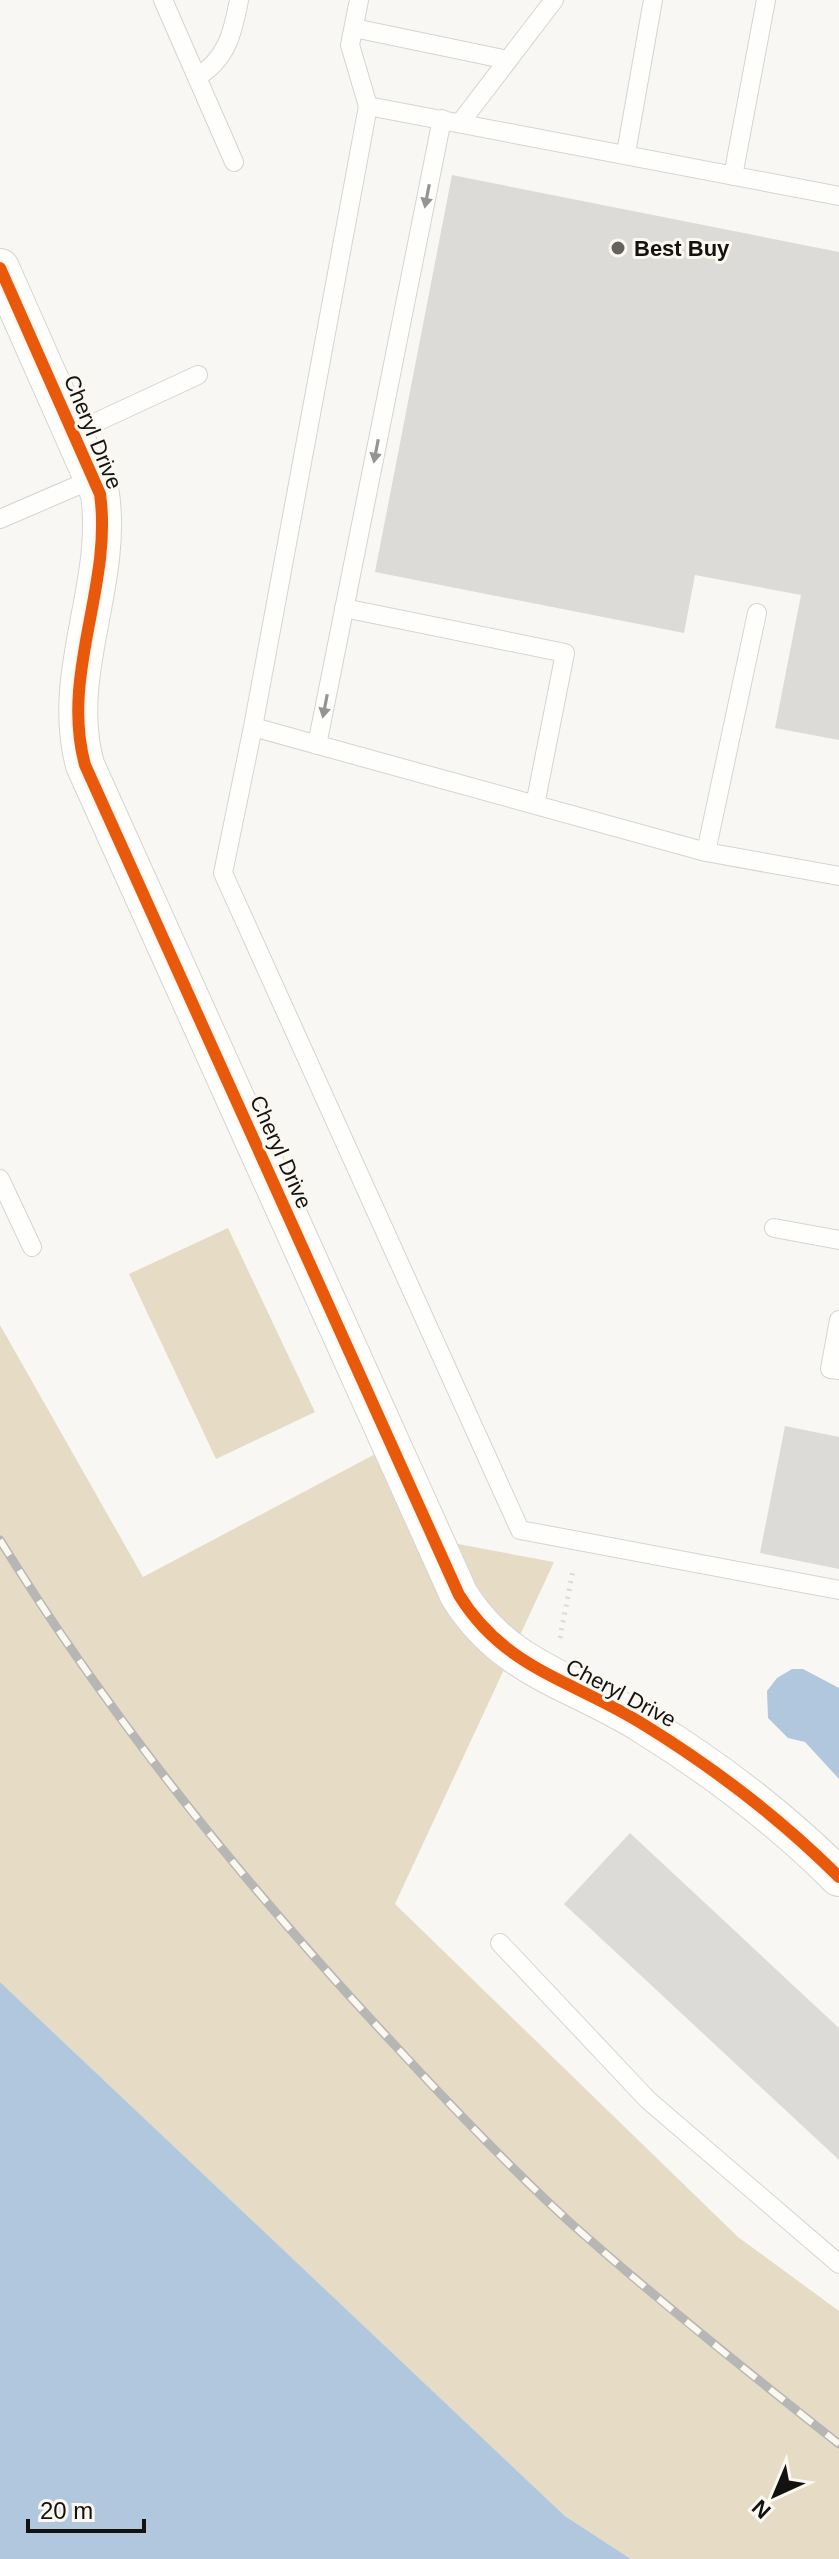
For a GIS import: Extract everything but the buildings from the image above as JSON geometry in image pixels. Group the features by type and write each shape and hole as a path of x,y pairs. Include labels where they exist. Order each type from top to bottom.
{"street":[{"name":"Cheryl Drive","path":"0,268 95,478 103,513 77,710 76,729 85,765 459,1595 497,1644 552,1679 619,1709 700,1760 763,1807 839,1877"}],"lane":[{"path":"163,0 234,162"},
{"path":"197,77 223,55 234,28 239,0"},
{"path":"359,0 350,45 368,106 223,873 520,1530 839,1590"},
{"path":"317,745 451,121 508,60 554,0"},
{"path":"626,153 653,0"},
{"path":"733,176 766,0"},
{"path":"354,28 508,60"},
{"path":"368,106 839,196"},
{"path":"75,432 198,375"},
{"path":"0,519 95,478"},
{"path":"344,608 565,653 535,805"},
{"path":"706,852 757,613"},
{"path":"253,727 706,852 839,876"},
{"path":"0,1179 32,1247"},
{"path":"774,1228 839,1240"},
{"path":"839,1320 830,1369 839,1370"},
{"path":"500,1943 648,2100 839,2264"}],"path":[{"path":"552,1679 578,1541"}],"shaded area":[{"path":"228,1228 315,1412 216,1459 129,1274"},
{"path":"0,1325 143,1577 396,1443 442,1541 554,1562 395,1904 738,2237 839,2311 839,2559 631,2559 565,2516 0,1982"}],"water":[{"path":"792,1669 803,1669 839,1688 839,1779 805,1742 788,1738 768,1718 767,1691 777,1678"},
{"path":"0,1982 565,2516 631,2559 0,2559"}],"railway":[{"path":"0,1540 88,1672 183,1800 336,1982 412,2064 503,2159 574,2226 672,2310 839,2444"}],"cycle path":[{"path":"0,268 100,494 100,562 79,697 79,731 85,765 459,1595 478,1621 520,1658 620,1711 698,1760 771,1815 839,1877"}],"place":[{"name":"Best Buy","path":"618,248"}]}
